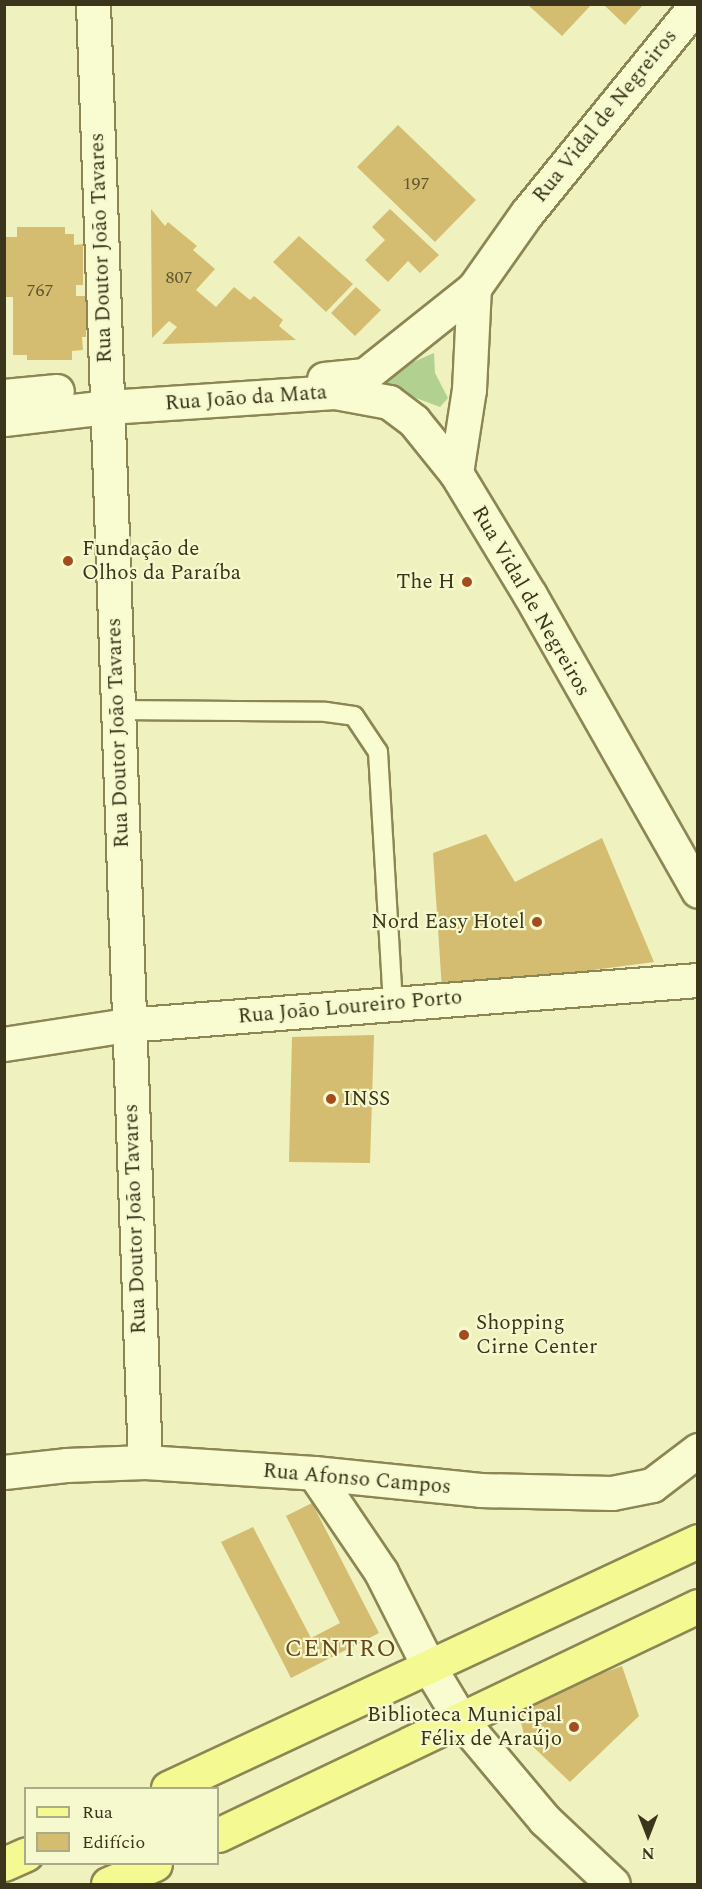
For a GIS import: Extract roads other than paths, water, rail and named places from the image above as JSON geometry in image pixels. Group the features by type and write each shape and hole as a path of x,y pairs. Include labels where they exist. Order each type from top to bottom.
{"main road":[{"name":"Rua Doutor João Tavares","path":"93,4 127,1025 145,1462"},
{"name":"Rua Vidal de Negreiros","path":"365,375 474,288 534,204 697,4"},
{"path":"456,473 469,389 474,288"},
{"name":"Rua João da Mata","path":"4,419 107,397 365,375"},
{"name":"Rua João da Mata","path":"4,396 107,397 335,392 369,396 389,402 414,421 456,473"},
{"name":"Rua Vidal de Negreiros","path":"456,473 530,595 698,891"},
{"name":"Rua João Loureiro Porto","path":"4,1044 127,1025 698,980"},
{"name":"Rua Afonso Campos","path":"4,1472 66,1465 145,1462 314,1473 480,1490 612,1493 652,1485 698,1450"},
{"path":"314,1473 381,1572 429,1666 461,1720 545,1820 613,1884"},
{"path":"170,1787 698,1541"},
{"path":"219,1835 698,1606"},
{"path":"4,1864 24,1855"},
{"path":"108,1884 151,1865"}],"lane":[{"path":"117,710 326,712 354,716 378,752 393,1004"}],"place":[{"name":"Fundação de Olhos da Paraíba","path":"68,561"},
{"name":"The H","path":"467,582"},
{"name":"Nord Easy Hotel","path":"537,922"},
{"name":"INSS","path":"331,1099"},
{"name":"Shopping Cirne Center","path":"464,1335"},
{"name":"Biblioteca Municipal Félix de Araújo","path":"574,1727"}],"district":[{"name":"CENTRO","path":"341,1650"}]}
